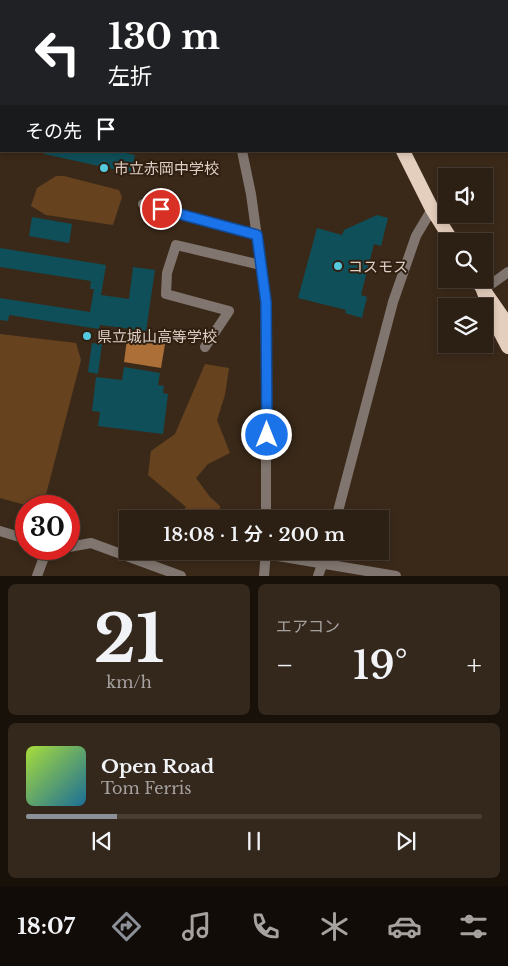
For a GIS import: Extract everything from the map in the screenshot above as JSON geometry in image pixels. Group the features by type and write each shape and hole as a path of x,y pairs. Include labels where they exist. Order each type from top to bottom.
{"highway":[{"path":"404,152 432,209 447,233"},
{"path":"481,288 508,347"},
{"path":"482,288 508,325"}],"street":[{"path":"242,152 257,235 266,311 266,510"},
{"path":"144,204 257,235"},
{"path":"338,510 393,302 416,236 432,209"},
{"path":"204,347 229,311 166,294 168,274 176,245 261,265"},
{"path":"493,278 508,272"},
{"path":"0,531 15,536"},
{"path":"80,545 91,543 181,576"},
{"path":"37,576 43,560"},
{"path":"264,576 265,560"},
{"path":"304,560 396,576"},
{"path":"318,576 324,560"}],"shaded area":[{"path":"56,176 64,176 119,190 122,197 113,225 46,215 31,206 37,188"},
{"path":"0,334 76,343 81,360 46,495 15,495 15,502 0,498"},
{"path":"127,339 165,344 161,368 124,362"},
{"path":"205,364 229,368 225,395 217,420 230,453 208,464 196,478 210,497 220,506 219,510 184,510 186,507 148,475 151,451 175,434"}],"building":[{"path":"45,152 122,152 135,155 131,173 44,154"},
{"path":"377,215 388,218 381,246 374,244 361,295 367,297 362,318 345,313 346,310 298,298 317,228 342,235 344,230"},
{"path":"32,217 72,224 69,243 29,236"},
{"path":"0,248 106,265 101,295 129,299 133,267 155,270 146,331 100,325 99,329 9,315 8,321 0,320 0,298 90,312 94,289 90,289 91,281 0,267"},
{"path":"92,343 102,344 98,374 88,372"},
{"path":"124,367 160,373 158,385 164,386 163,393 168,394 163,434 98,426 100,412 92,411 96,377 122,380"}],"place":[{"name":"市立赤岡中学校","path":"104,168"},
{"name":"コスモス","path":"338,266"},
{"name":"県立城山高等学校","path":"87,336"}],"route":[{"path":"161,209 257,235 266,302 267,435"}]}
